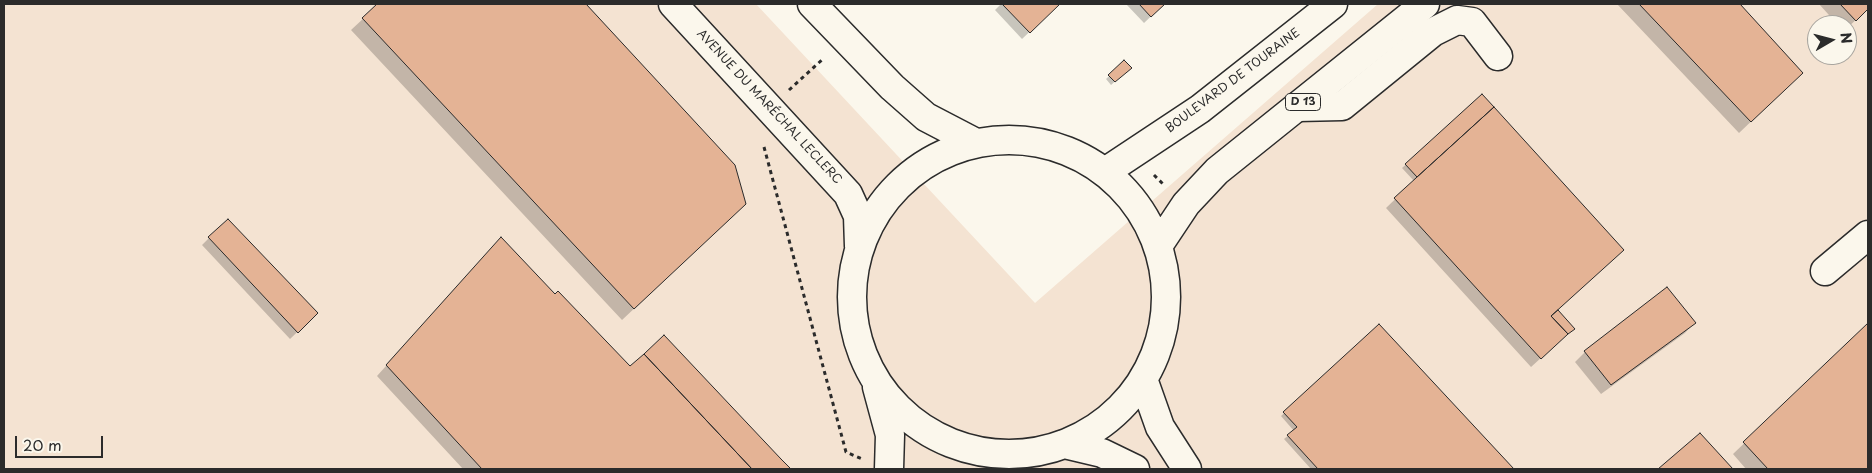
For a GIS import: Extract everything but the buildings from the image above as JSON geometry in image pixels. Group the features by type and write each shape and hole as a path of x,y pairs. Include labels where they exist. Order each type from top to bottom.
{"main road":[{"name":"AVENUE DU MARÉCHAL LECLERC","path":"673,4 848,194 858,216 859,246"},
{"path":"812,4 892,87 926,117 974,142"},
{"name":"BOULEVARD DE TOURAINE","path":"1105,172 1200,109 1333,4"},
{"name":"D 13","path":"1158,246 1186,204 1218,171 1425,4"},
{"path":"1298,107 1342,106 1433,32 1458,20 1472,22 1498,56"},
{"path":"876,383 908,419 987,462 1030,454 1082,437 1117,412 1143,379 1161,337 1166,291 1158,246 1137,205 1105,172 1065,149 1020,139 974,142 925,163 885,198 859,246 851,292 856,340 876,383 890,435 879,466"},
{"path":"1825,271 1868,235"},
{"path":"1143,379 1160,427 1187,469"},
{"path":"1064,444 1102,453 1135,469"}],"path":[{"path":"763,141 846,452 879,466"},
{"path":"1140,150 1156,179 1186,204"}],"shaded area":[{"path":"4,4 756,4 1035,303 1378,4 1868,4 1868,469 4,469"}]}
